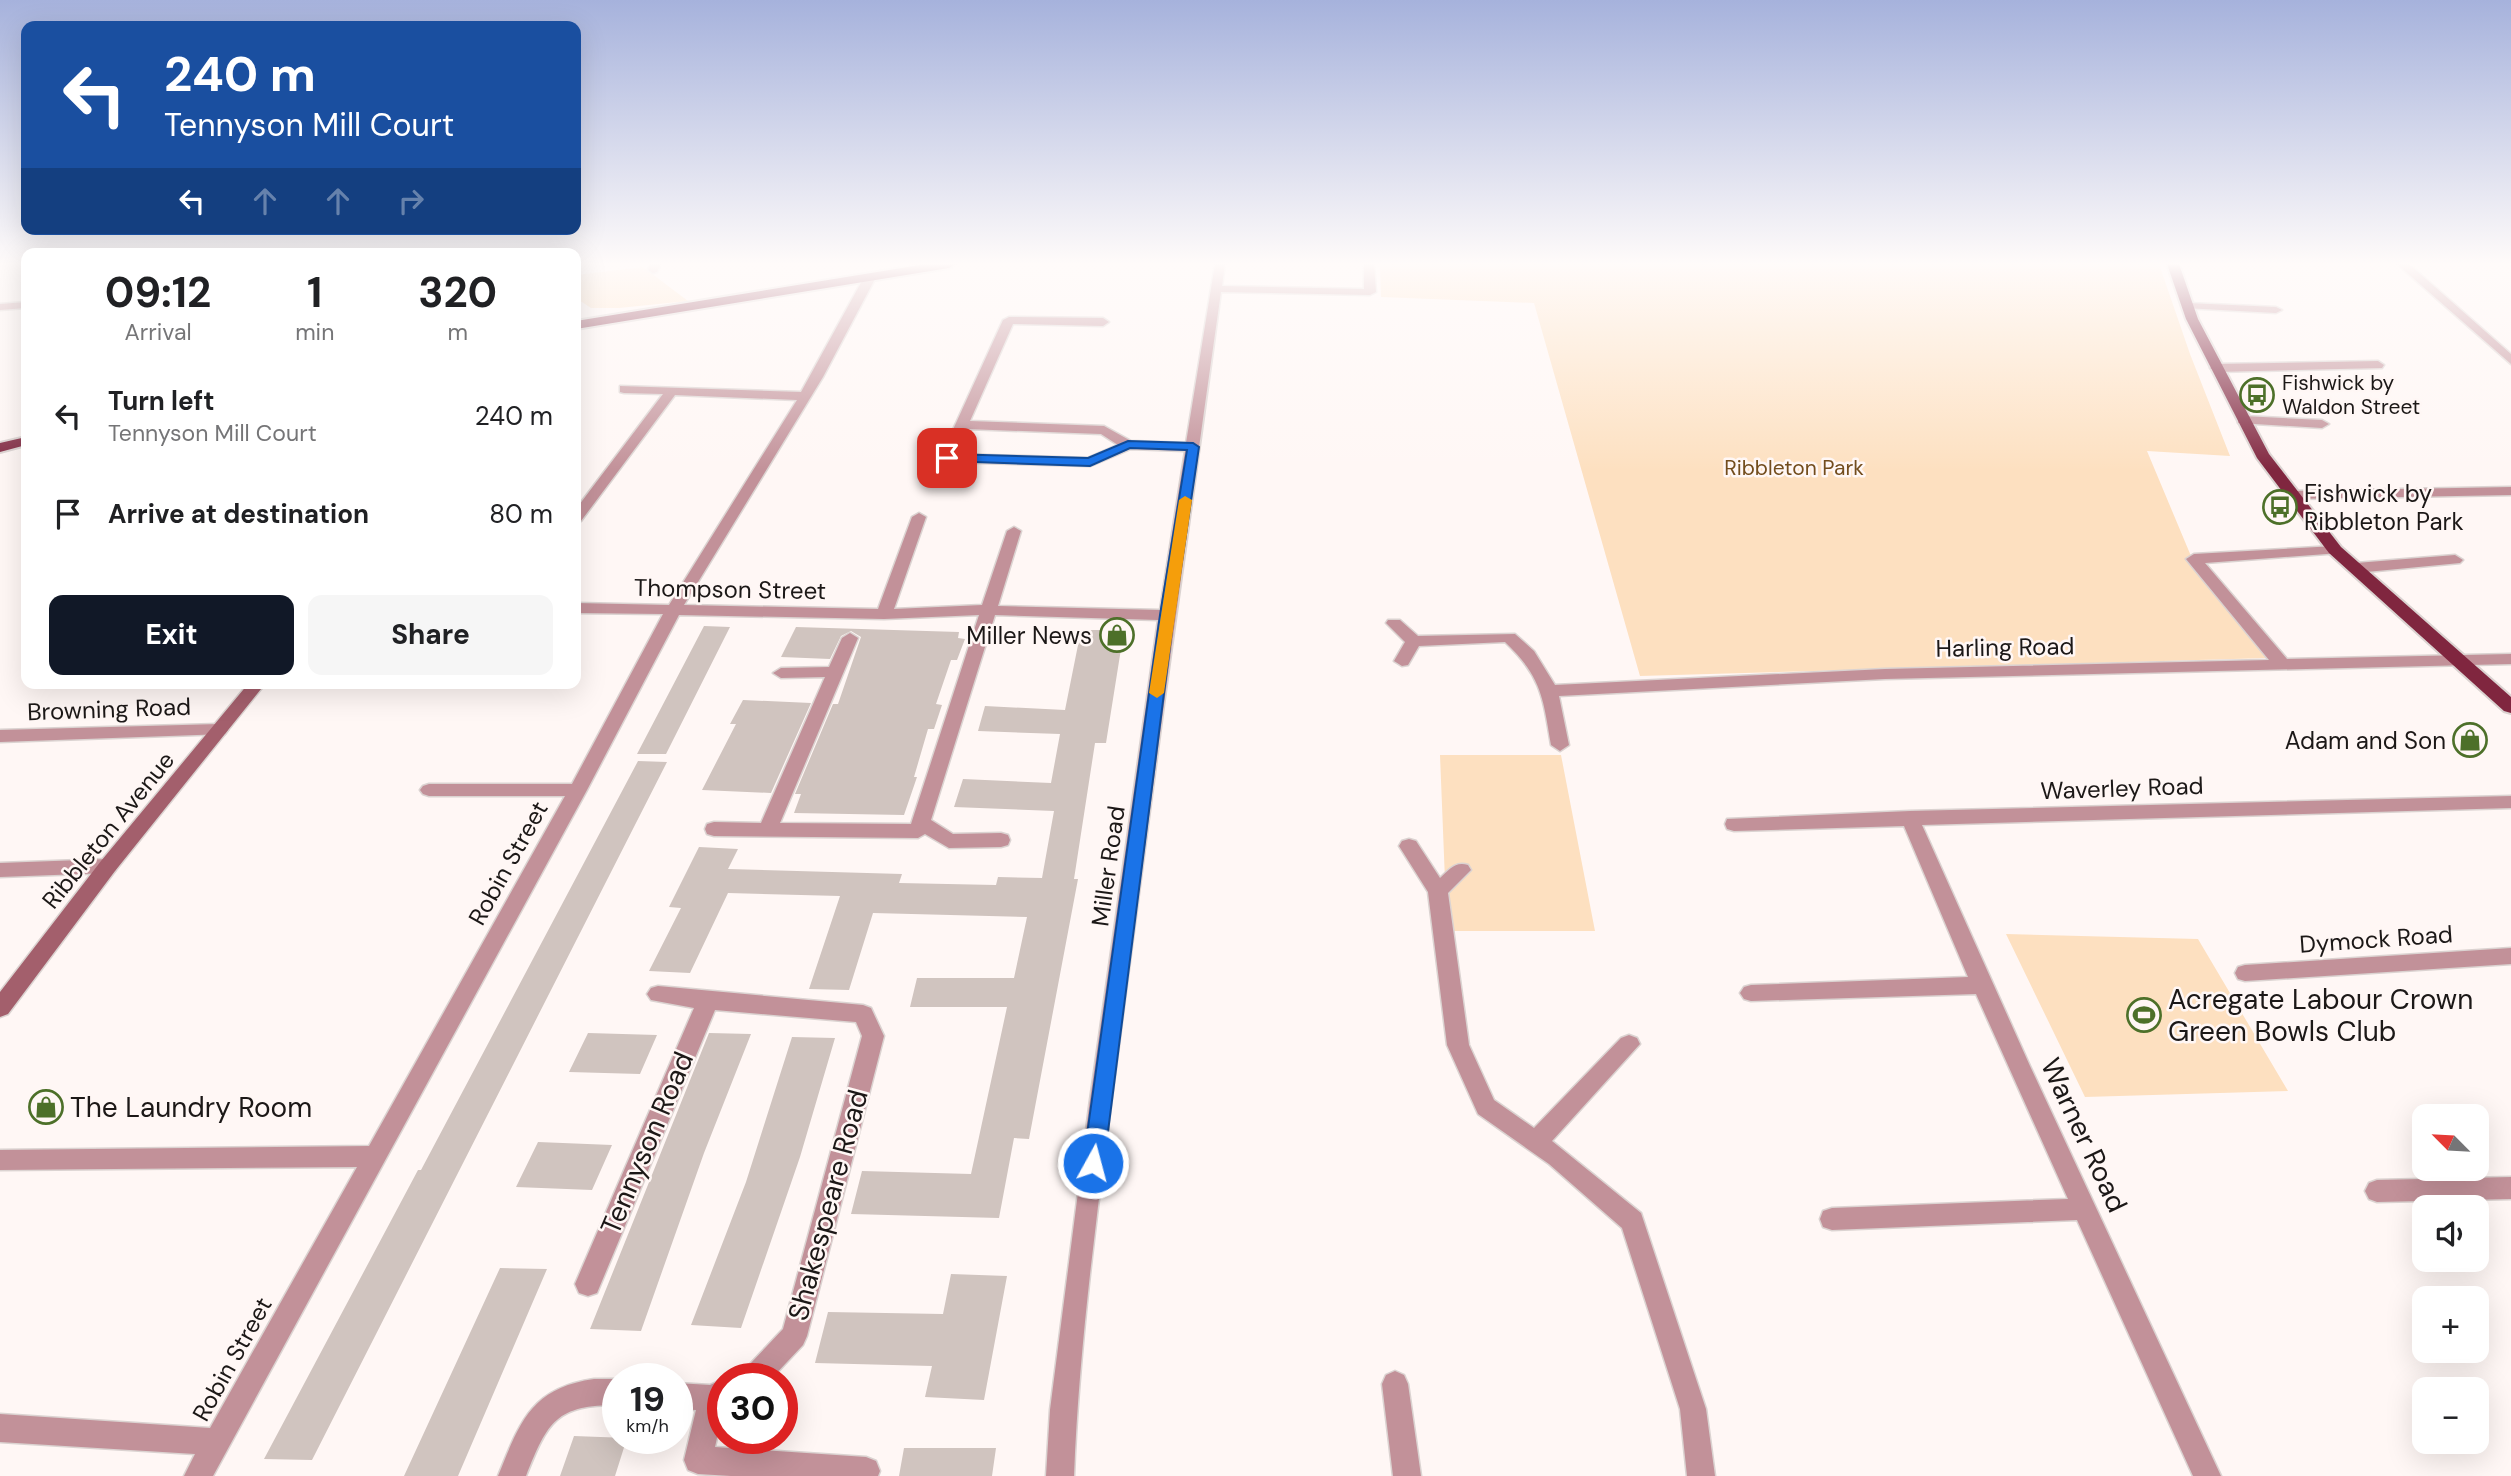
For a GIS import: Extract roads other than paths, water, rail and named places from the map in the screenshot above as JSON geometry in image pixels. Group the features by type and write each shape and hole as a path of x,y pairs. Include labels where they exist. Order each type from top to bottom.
{"highway":[{"path":"2199,333 2262,455 2335,550 2511,708"},
{"path":"0,448 21,442"}],"main road":[{"name":"Ribbleton Avenue","path":"0,1009 108,866 253,689"}],"street":[{"name":"Robin Street","path":"198,1476 578,790 673,611 817,377 840,333"},
{"path":"1003,333 947,458 1090,462 1128,445 1193,447"},
{"name":"Miller Road","path":"1060,1476 1063,1410 1100,1107 1167,615 1210,333"},
{"path":"2480,333 2511,360"},
{"path":"2216,368 2378,365"},
{"path":"624,388 803,396"},
{"path":"581,511 671,392"},
{"path":"2243,420 2322,424"},
{"path":"962,425 1104,430 1128,445"},
{"path":"2292,495 2511,491"},
{"path":"884,614 919,517"},
{"path":"714,829 918,831 1014,531"},
{"path":"2282,664 2193,559 2335,550"},
{"path":"2356,568 2455,560"},
{"name":"Thompson Street","path":"581,608 884,614 988,610 1167,615"},
{"path":"1394,623 1414,641 1466,642 1504,637 1517,644 1550,691 1560,745"},
{"path":"1504,637 1517,623"},
{"path":"768,830 850,638"},
{"path":"1402,661 1414,641"},
{"name":"Harling Road","path":"1550,691 1885,674 2511,659"},
{"path":"781,673 835,673"},
{"name":"Browning Road","path":"0,736 219,730"},
{"path":"429,790 578,790"},
{"name":"Waverley Road","path":"1734,824 2511,802"},
{"name":"Warner Road","path":"1910,818 1980,985 2086,1209 2207,1476"},
{"path":"921,822 949,841 1001,840"},
{"path":"1409,846 1438,891 1458,1045 1486,1107 1557,1157 1632,1221 1693,1409 1701,1476"},
{"path":"0,870 108,866"},
{"path":"1438,891 1461,870"},
{"name":"Dymock Road","path":"2245,973 2511,956"},
{"path":"1751,993 1980,985"},
{"path":"659,994 707,1003"},
{"name":"Shakespeare Road","path":"707,1003 835,1009 863,1014 873,1036 794,1336 768,1363"},
{"name":"Tennyson Road","path":"588,1284 707,1003"},
{"path":"1536,1142 1629,1044"},
{"path":"0,1160 375,1156"},
{"path":"2377,1191 2511,1188"},
{"path":"1832,1219 2086,1209"},
{"path":"1395,1384 1407,1476"},
{"path":"512,1476 530,1431 556,1401 587,1390 602,1391"},
{"path":"0,1428 216,1442"},
{"path":"707,1429 698,1460 866,1471"}],"place":[{"name":"Fishwick by Waldon Street","path":"2257,395"},
{"name":"Fishwick by Ribbleton Park","path":"2280,507"},
{"name":"Miller News","path":"1117,635"},
{"name":"Adam and Son","path":"2470,740"},
{"name":"Acregate Labour Crown Green Bowls Club","path":"2144,1015"},
{"name":"The Laundry Room","path":"46,1107"}],"park label":[{"name":"Ribbleton Park","path":"1794,468"}]}
